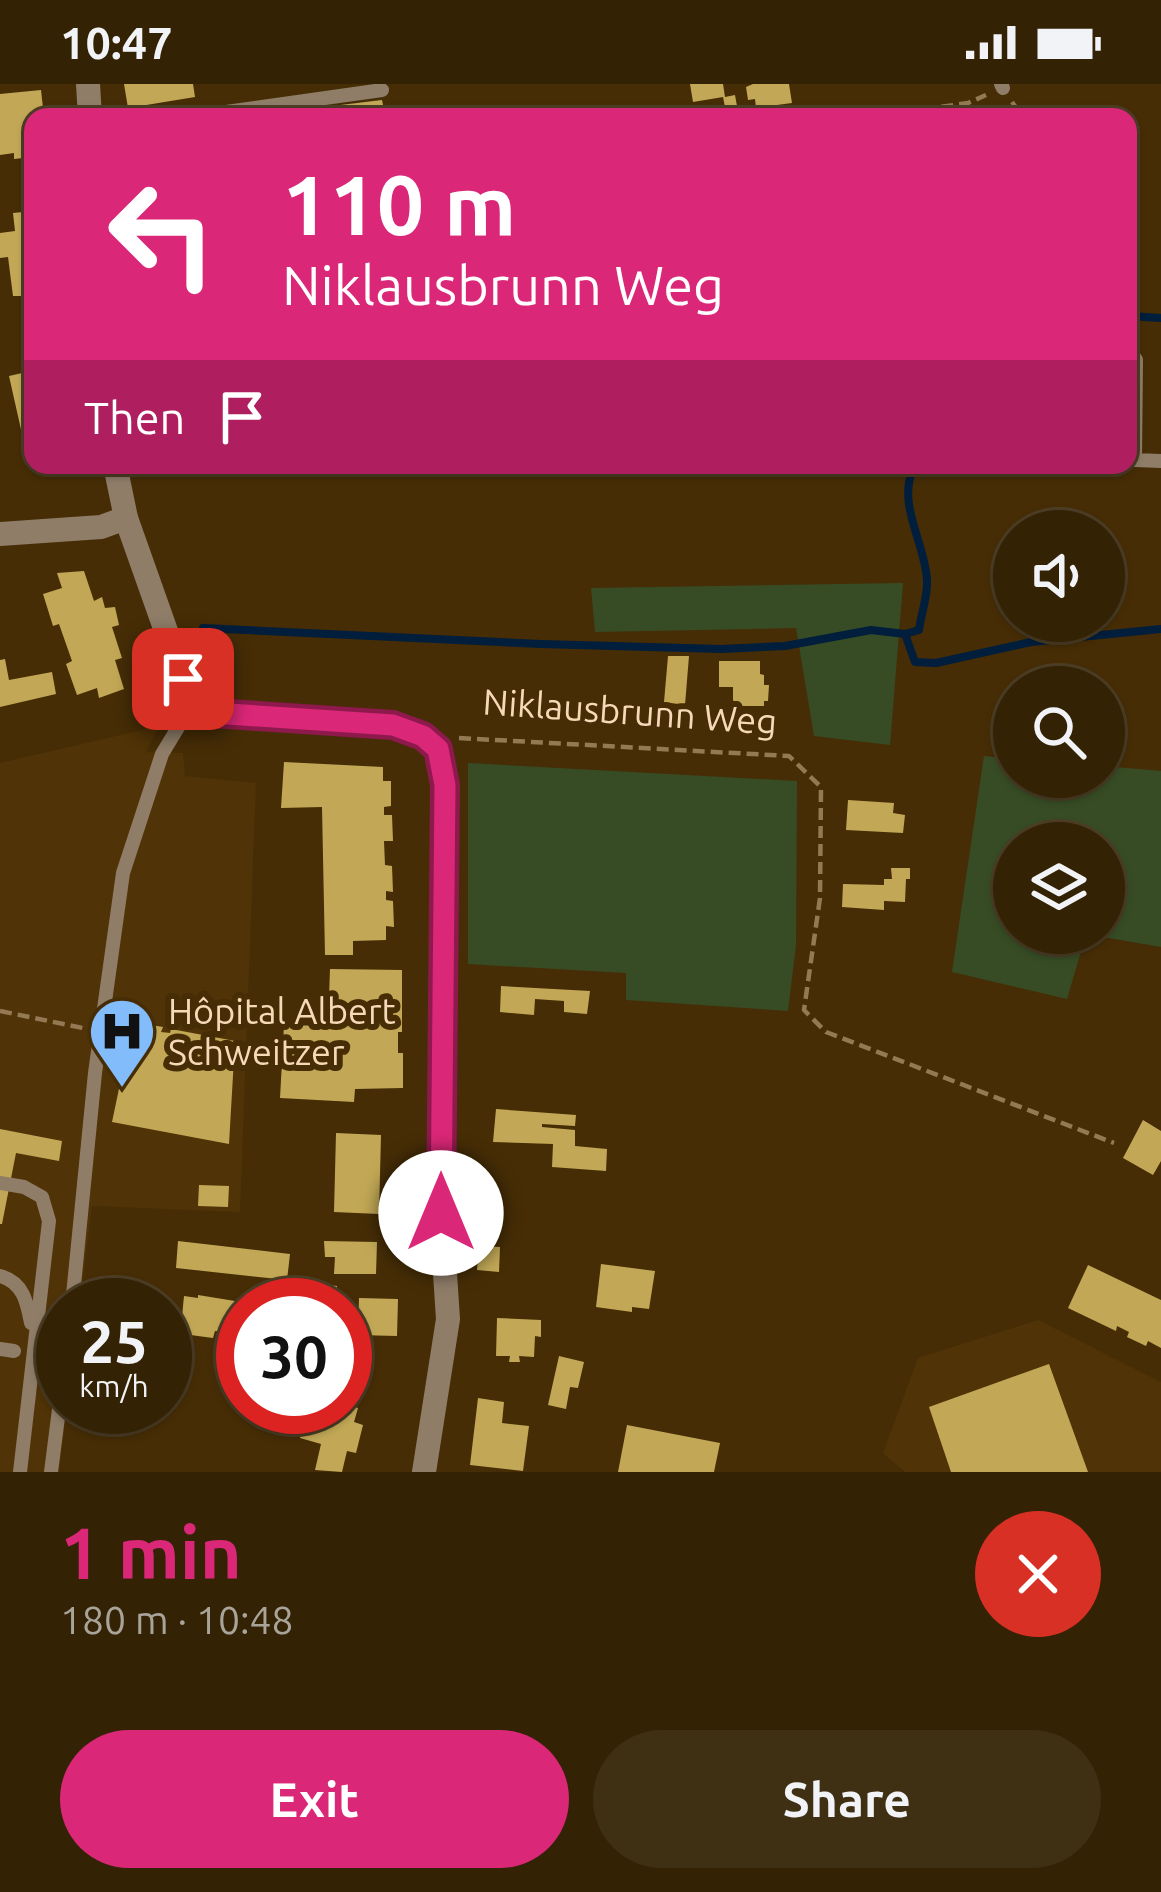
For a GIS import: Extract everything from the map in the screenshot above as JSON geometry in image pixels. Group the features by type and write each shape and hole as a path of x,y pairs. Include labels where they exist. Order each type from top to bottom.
{"street":[{"path":"118,474 126,518 194,701"},
{"path":"0,534 101,527 126,518"},
{"name":"Niklausbrunn Weg","path":"194,701 213,713 393,725 423,736 438,749 445,785 441,1213 448,1318 424,1472"}],"lane":[{"path":"254,108 382,90"},
{"path":"75,1278 101,1031 124,873 161,754 194,701"},
{"path":"0,1183 24,1187 42,1197 49,1221 20,1472"},
{"path":"0,1276 10,1279 26,1296 34,1339"},
{"path":"51,1472 56,1434"}],"path":[{"path":"933,108 968,103 1002,86"},
{"name":"Niklausbrunn Weg","path":"438,749 462,736 789,756 821,787 820,898 804,1010 826,1032 1114,1143"},
{"path":"0,1011 101,1031"}],"shaded area":[{"name":"Hôpital Albert Schweitzer","path":"159,726 146,752 183,753 185,776 256,783 240,1212 92,1206 83,1278 36,1278 36,1434 64,1434 59,1472 0,1472 0,763"},
{"path":"1038,1320 1161,1382 1161,1472 905,1472 883,1453 918,1358"}],"green space":[{"path":"903,583 890,745 814,736 796,628 595,632 591,588"},
{"path":"984,756 993,757 993,798 1125,798 1125,768 1161,771 1161,947 1125,941 1125,822 993,822 993,954 1080,954 1067,999 952,972"},
{"path":"468,763 797,781 796,945 788,1011 626,1000 626,973 468,964"}],"building":[{"path":"124,84 193,84 195,97 128,108"},
{"path":"690,84 723,84 725,97 735,95 737,108 725,108 723,97 693,102"},
{"path":"789,84 792,103 756,108 755,99 748,100 746,87"},
{"path":"41,90 43,108 24,108 24,158 14,159 14,153 0,155 0,94"},
{"path":"382,100 384,108 332,108"},
{"path":"24,212 24,305 21,296 13,296 8,257 0,258 0,233 15,231 13,213"},
{"path":"24,373 22,434 9,376"},
{"path":"84,571 94,601 102,597 105,608 115,607 119,625 112,627 122,658 115,660 124,689 99,698 97,688 77,695 66,664 72,661 43,594 62,588 57,573"},
{"path":"668,656 689,656 685,705 664,702"},
{"path":"5,659 9,680 52,672 56,694 0,707 0,660"},
{"path":"719,661 760,661 764,685 769,685 764,706 733,706 733,687 719,687"},
{"path":"284,762 383,767 383,781 391,781 391,806 384,807 384,815 392,815 393,841 384,841 385,865 392,866 393,892 386,891 386,900 393,901 394,927 386,926 386,940 353,941 353,955 325,955 322,807 281,808"},
{"path":"848,800 894,803 893,813 905,815 903,833 846,830"},
{"path":"891,868 910,868 905,902 884,901 884,910 842,907 843,884 884,885 884,879 892,879"},
{"path":"330,969 402,970 398,1053 403,1053 403,1088 355,1089 354,1102 280,1098 284,1025 328,1026"},
{"path":"501,986 590,991 587,1014 564,1012 564,1001 535,999 534,1015 500,1012"},
{"path":"133,1022 163,1027 161,1032 171,1029 235,1041 229,1144 112,1122"},
{"path":"496,1109 576,1115 575,1126 542,1127 575,1130 575,1146 607,1149 606,1171 552,1167 553,1144 493,1142"},
{"path":"1143,1120 1161,1131 1161,1161 1153,1175 1123,1158"},
{"path":"0,1129 62,1141 59,1161 16,1153 2,1224 0,1224"},
{"path":"336,1133 381,1135 379,1214 334,1212"},
{"path":"199,1185 229,1186 228,1207 198,1206"},
{"path":"178,1241 290,1254 287,1278 176,1268"},
{"path":"324,1241 377,1242 376,1274 334,1274 335,1257 325,1257"},
{"path":"479,1246 500,1247 499,1272 477,1270"},
{"path":"601,1264 655,1271 649,1309 632,1307 632,1312 596,1307"},
{"path":"1088,1265 1161,1300 1161,1348 1148,1341 1146,1346 1117,1326 1116,1331 1068,1308"},
{"path":"192,1297 216,1298 213,1338 192,1335"},
{"path":"372,1298 398,1299 397,1336 372,1335"},
{"path":"497,1318 541,1320 534,1357 519,1356 520,1362 509,1362 510,1356 496,1356"},
{"path":"559,1356 584,1362 578,1388 570,1387 566,1409 548,1405"},
{"path":"1049,1364 1088,1472 951,1472 929,1407"},
{"path":"478,1398 504,1402 502,1423 529,1426 523,1471 470,1465"},
{"path":"627,1425 720,1443 714,1472 618,1472"},
{"path":"301,1434 361,1434 356,1453 347,1451 342,1472 315,1470 321,1444 300,1438"}],"waterway":[{"path":"1137,317 1161,318"},
{"path":"905,634 919,630 927,586 909,508 912,474"},
{"path":"203,628 721,649 785,646 871,630 905,634 915,662 936,663 1031,642 1161,629"}],"place":[{"name":"Hôpital Albert Schweitzer","path":"122,1090"}],"route":[{"path":"183,679 194,701 213,713 393,725 423,736 438,749 445,785 441,1213"}]}
